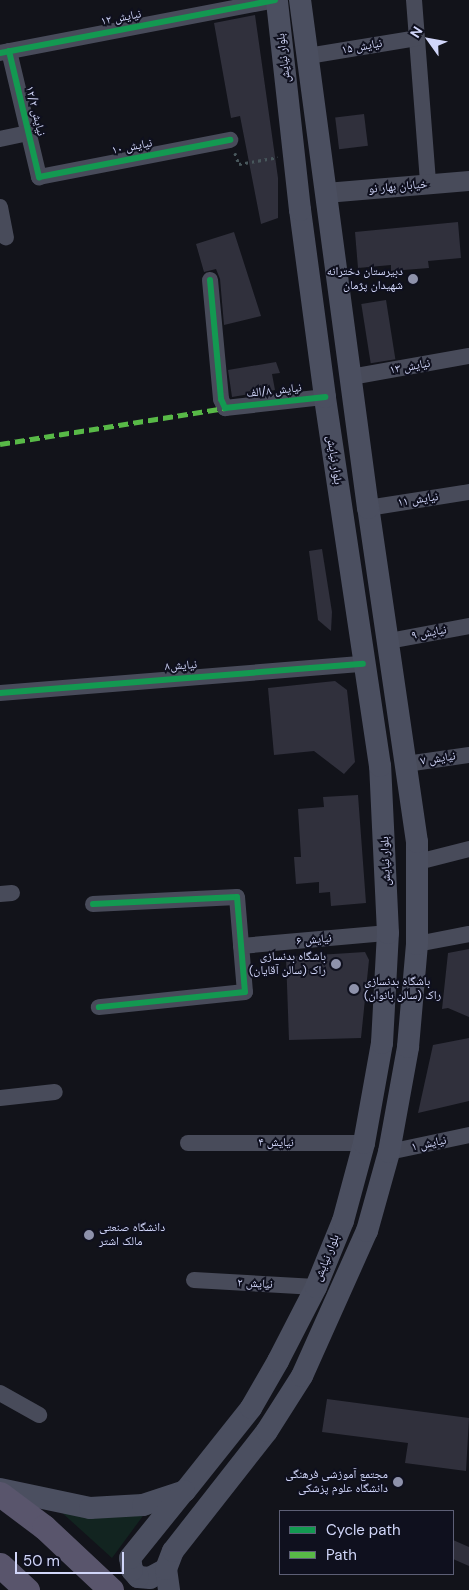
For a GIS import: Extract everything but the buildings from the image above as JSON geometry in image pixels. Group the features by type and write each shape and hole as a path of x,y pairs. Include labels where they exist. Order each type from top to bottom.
{"main road":[{"name":"بلوار نیایش","path":"276,0 296,156 300,210 325,397 380,766 388,933 382,1043 364,1143 343,1221 316,1287 278,1361 244,1417 130,1558 132,1570 138,1577 168,1579 173,1551 266,1430 302,1376 340,1295 367,1231 389,1152 408,1047 417,944 418,862 389,641 368,508 300,0"},
{"path":"244,1417 266,1430"},
{"path":"0,1489 90,1508 143,1505 185,1491"},
{"path":"0,1494 44,1528 111,1590"},
{"path":"0,1565 27,1590"}],"street":[{"name":"نیایش ۱۲","path":"4,52 276,0"},
{"path":"414,0 428,184"},
{"name":"۱۵ نیایش","path":"308,56 417,38"},
{"name":"۱۲/۲ نیایش","path":"4,52 29,133 39,177"},
{"path":"0,139 29,133"},
{"name":"نیایش ۱۰","path":"39,177 230,140"},
{"name":"خیابان بهار نو","path":"326,193 469,181"},
{"path":"0,207 6,237"},
{"name":"نیایش ۸/الف","path":"210,280 221,399 225,408 325,397"},
{"name":"نیایش ۱۳","path":"351,377 469,356"},
{"name":"نیایش ۱۱","path":"368,508 469,492"},
{"name":"نیایش ۹","path":"389,641 469,626"},
{"name":"نیایش۸","path":"0,693 364,664"},
{"name":"نیایش ۷","path":"406,764 469,755"},
{"path":"418,862 469,849"},
{"path":"93,904 237,897 245,992 99,1007"},
{"name":"نیایش ۶","path":"241,946 388,933"},
{"path":"417,944 469,934"},
{"path":"0,1098 55,1092"},
{"name":"نیایش ۱","path":"389,1152 469,1135"},
{"name":"نیایش ۴","path":"188,1143 364,1143"},
{"name":"نیایش ۲","path":"194,1280 316,1287"},
{"path":"0,1393 39,1415"}],"path":[{"path":"230,140 239,164 296,156"}],"green space":[{"path":"148,1509 112,1558 59,1510"}],"marked path":[{"path":"0,444 225,408"}],"cycle path":[{"path":"0,53 275,0"},
{"path":"9,51 39,177 230,140"},
{"path":"210,280 221,399 225,408 325,397"},
{"path":"0,693 363,664"},
{"path":"93,904 237,897 245,992 99,1007"}],"place":[{"name":"دبیرستان دخترانه شهیدان پژمان","path":"413,279"},
{"name":"باشگاه بدنسازی راک (سالن آقایان)","path":"336,964"},
{"name":"باشگاه بدنسازی راک (سالن بانوان)","path":"354,989"},
{"name":"دانشگاه صنعتی مالک اشتر","path":"89,1235"},
{"name":"مجتمع آموزشی فرهنگی دانشگاه علوم پزشکی","path":"398,1482"}]}
